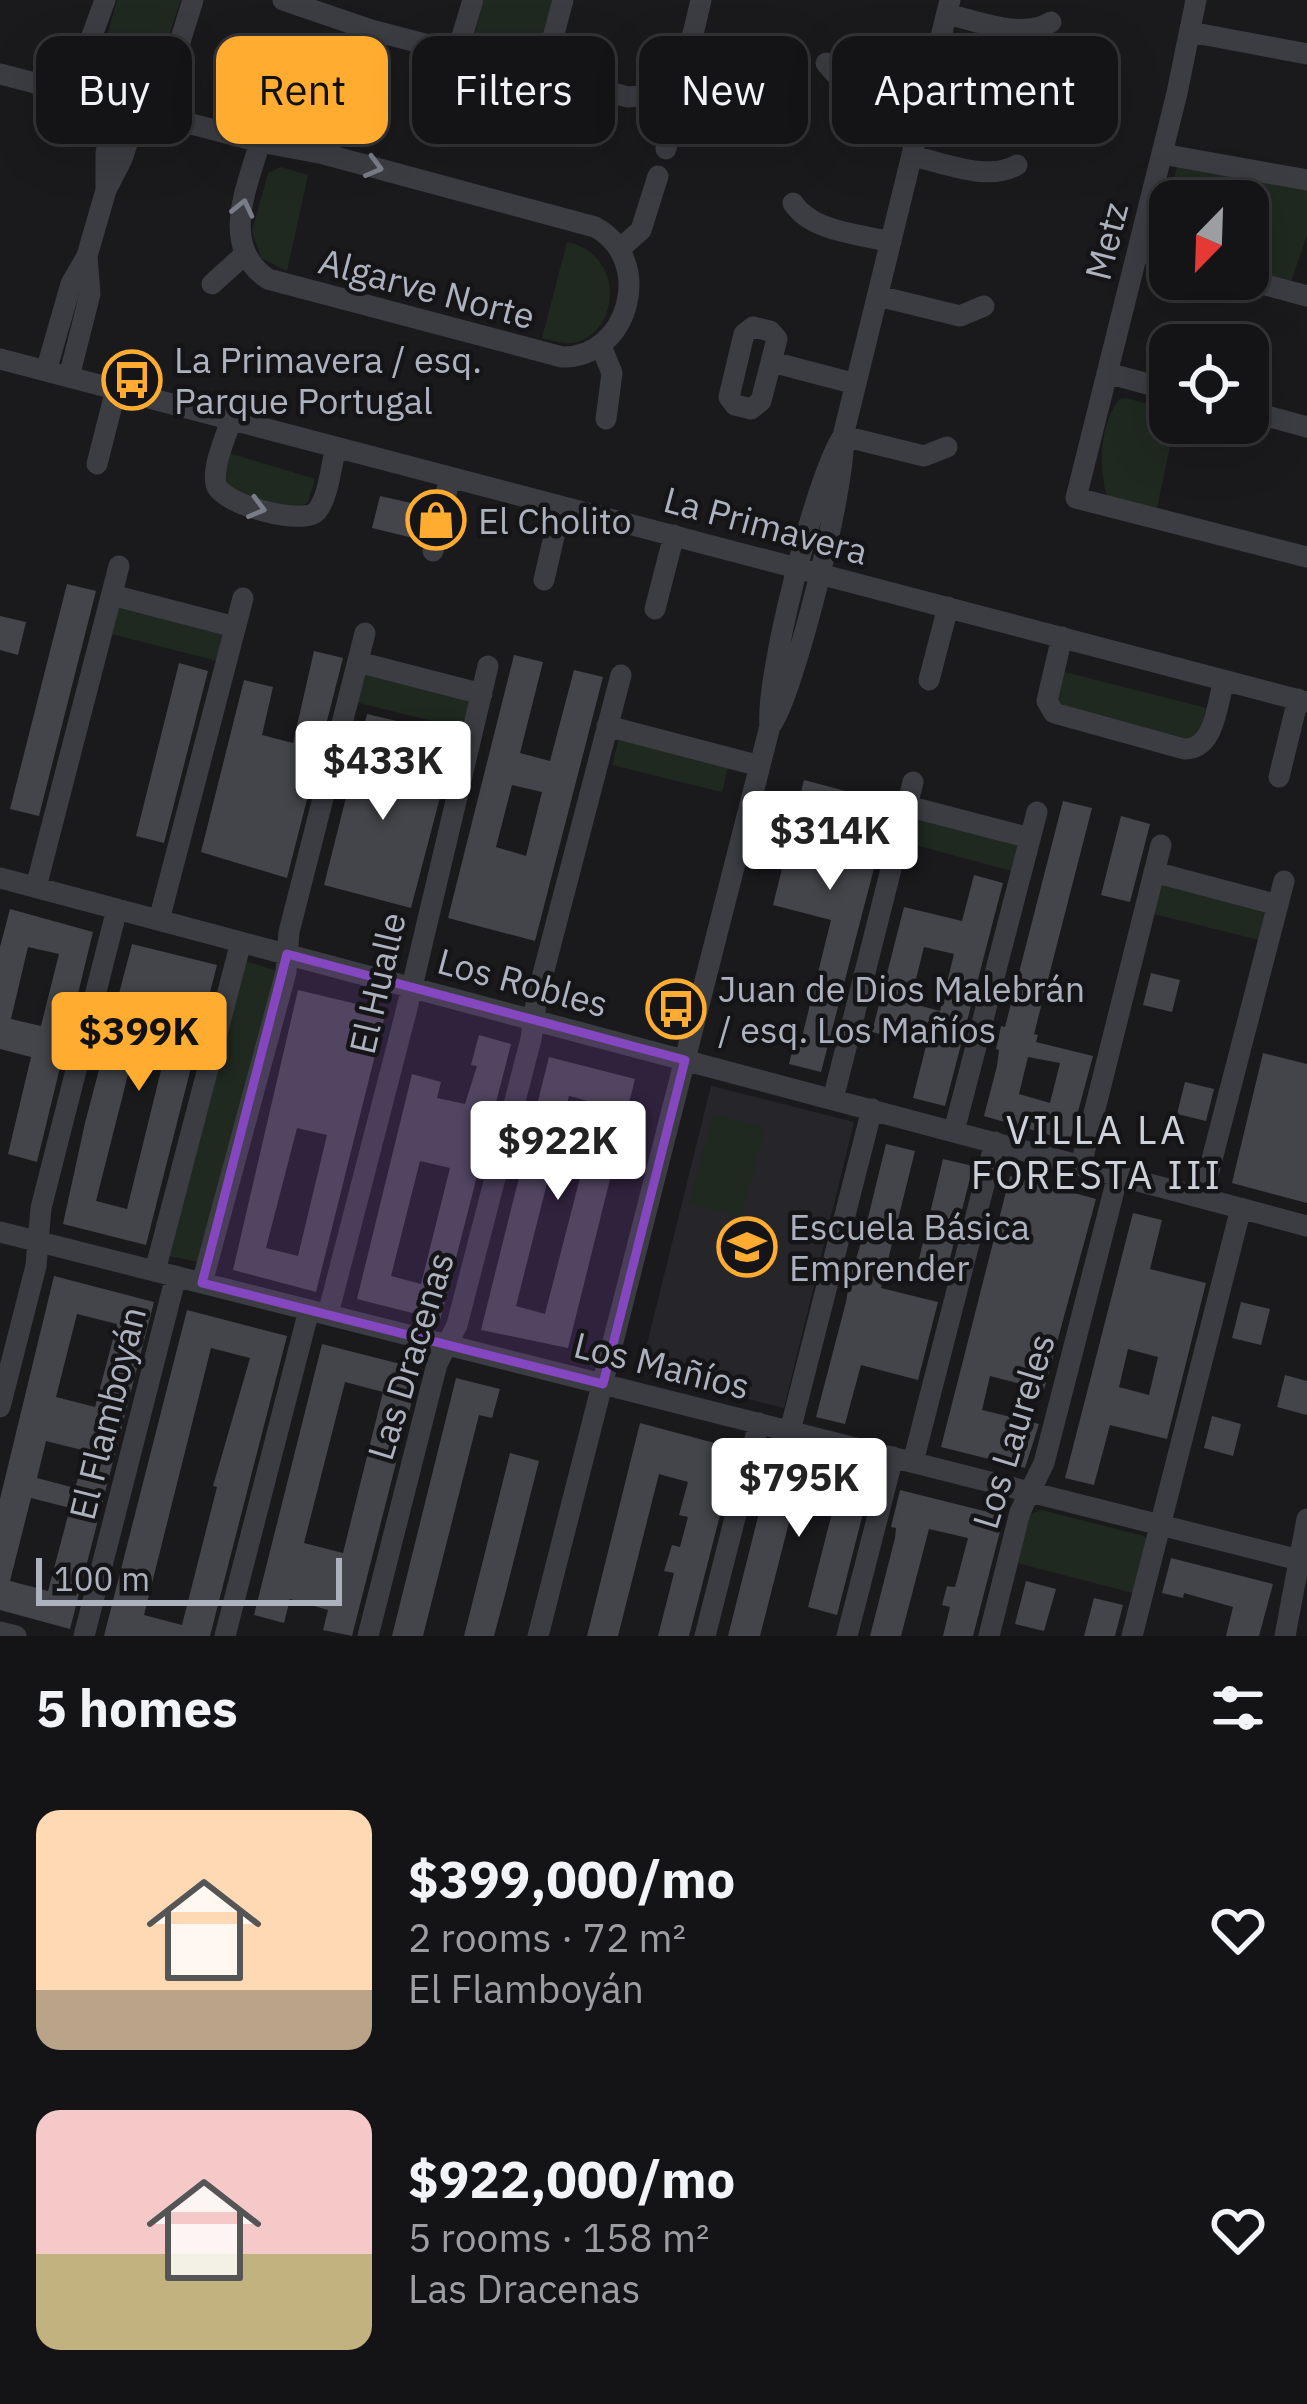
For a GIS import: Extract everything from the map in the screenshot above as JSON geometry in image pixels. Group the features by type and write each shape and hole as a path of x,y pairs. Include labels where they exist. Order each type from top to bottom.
{"street":[{"path":"92,36 105,0"},
{"path":"175,36 194,0"},
{"path":"283,0 333,7 362,27 412,40"},
{"path":"462,36 472,0"},
{"path":"552,36 562,0"},
{"path":"691,36 701,0"},
{"name":"Metz","path":"1196,0 1076,498 1307,556"},
{"path":"948,7 1021,30 1039,29 1051,22"},
{"path":"1190,32 1307,54"},
{"path":"826,63 832,73"},
{"path":"0,74 36,83"},
{"path":"46,371 71,284 87,256 106,190 106,153 112,144"},
{"path":"212,284 244,255 238,225 259,144"},
{"path":"271,144 324,154 605,232 629,265 629,290 617,329 602,346 612,373 606,419"},
{"path":"666,149 667,144"},
{"path":"538,1636 770,726 770,684 809,571 825,469 843,436 916,144"},
{"path":"1162,154 1307,180"},
{"path":"913,156 989,173 1017,165"},
{"path":"621,248 641,230 658,176"},
{"path":"794,203 816,224 891,242"},
{"path":"1138,251 1149,254"},
{"name":"Algarve Norte","path":"244,255 258,272 278,283 552,355 578,356 602,346"},
{"path":"69,377 90,295 87,256"},
{"path":"1269,283 1305,288"},
{"path":"878,296 960,316 984,306"},
{"path":"772,362 856,384"},
{"name":"La Primavera","path":"1,365 116,389 1303,701"},
{"path":"1107,373 1149,384"},
{"path":"97,464 116,389"},
{"path":"1269,417 1307,427"},
{"path":"231,420 215,478 218,491 230,500 296,518 308,518 318,510 336,447"},
{"path":"843,436 924,456 946,447"},
{"path":"433,551 450,477"},
{"path":"544,580 561,506"},
{"path":"655,609 674,536"},
{"path":"36,887 119,566"},
{"path":"112,595 235,627"},
{"path":"159,920 243,598"},
{"path":"929,680 948,607"},
{"path":"202,1282 286,972 289,932 365,633"},
{"path":"1062,637 1047,700 1054,712 1184,749 1196,749 1206,742 1224,680"},
{"path":"358,662 482,694"},
{"name":"El Hualle","path":"225,1636 411,987 488,666"},
{"name":"Las Dracenas","path":"368,1636 437,1364 458,1325 621,675"},
{"path":"1280,777 1303,701"},
{"path":"608,726 760,766"},
{"path":"833,1099 914,782"},
{"path":"907,806 1030,838"},
{"path":"955,1131 1037,812"},
{"path":"1081,1165 1161,845"},
{"path":"1154,872 1278,905"},
{"name":"Los Robles","path":"0,878 1307,1226"},
{"path":"1202,1198 1284,881"},
{"path":"0,1407 36,1266 41,1208 117,909"},
{"name":"El Flamboyán","path":"84,1636 242,942"},
{"path":"790,1431 872,1109"},
{"path":"847,1636 995,1142"},
{"name":"Los Laureles","path":"988,1636 1020,1512 1044,1463 1118,1175"},
{"path":"1132,1636 1241,1208"},
{"name":"Los Mañíos","path":"0,1232 1304,1562"},
{"path":"705,1636 759,1424"},
{"path":"1285,1636 1304,1562 1307,1519"},
{"path":"0,1632 16,1636"}],"highlighted area":[{"path":"287,954 685,1060 603,1384 202,1283"}],"shaded area":[{"name":"Escuela Básica Emprender","path":"711,1086 854,1122 784,1408 640,1372"}],"green space":[{"path":"117,0 181,0 169,36 107,36"},
{"path":"484,0 557,0 546,36 474,36"},
{"path":"281,167 308,175 287,271 261,258 252,231 268,173"},
{"path":"1177,167 1250,180 1174,180"},
{"path":"1269,183 1307,190 1307,235 1290,285 1269,279"},
{"path":"567,242 586,249 599,261 610,291 603,321 593,333 570,343 542,338"},
{"path":"1119,399 1149,404 1149,444 1171,444 1156,512 1108,502 1102,463 1104,436"},
{"path":"229,453 315,479 308,502 296,511 234,495 223,484"},
{"path":"119,604 228,632 221,662 111,634"},
{"path":"1061,671 1206,708 1199,735 1193,742 1057,706"},
{"path":"362,672 472,700 465,729 355,702"},
{"path":"620,735 729,763 722,792 612,765"},
{"path":"911,816 1019,845 1012,871 904,842"},
{"path":"1161,884 1271,911 1263,941 1154,914"},
{"path":"246,961 277,971 199,1262 168,1256"},
{"path":"713,1114 765,1128 741,1216 690,1203"},
{"path":"1041,1510 1144,1536 1148,1543 1133,1593 1017,1563 1030,1514"}],"building":[{"path":"380,496 420,505 413,538 372,528"},
{"path":"67,584 96,591 39,816 10,809"},
{"path":"0,616 26,622 18,655 0,650"},
{"path":"314,651 343,658 287,878 201,852 244,680 273,687 262,735 293,743"},
{"path":"514,655 543,662 520,753 550,761 574,670 603,677 535,941 448,918","holes":["512,785 542,792 526,856 496,847"]},
{"path":"179,663 208,671 164,843 136,836"},
{"path":"367,714 397,721 385,768 444,782 411,908 324,885"},
{"path":"804,780 891,803 821,1072 789,1064 796,1035 802,1037 831,920 773,905"},
{"path":"1063,801 1092,808 1034,1034 1038,1035 1036,1042 1093,1056 1070,1141 984,1116 1001,1026 1005,1027","holes":["1028,1057 1060,1063 1050,1103 1019,1094"]},
{"path":"1121,816 1150,824 1130,902 1101,895"},
{"path":"974,875 1003,883 945,1106 913,1098 926,1046 872,1032 904,907 962,921","holes":["924,947 954,954 940,1011 910,1003"]},
{"path":"10,909 93,932 37,1162 8,1154 31,1057 0,1049 0,947","holes":["28,947 59,954 41,1026 11,1019"]},
{"path":"132,944 217,965 146,1245 63,1224","holes":["138,1035 168,1042 127,1209 96,1201"]},
{"path":"1151,973 1180,980 1172,1012 1143,1005"},
{"path":"298,990 386,1011 316,1292 233,1270","holes":["297,1128 327,1135 298,1256 266,1248"]},
{"path":"479,1035 511,1044 440,1320 357,1299 412,1074 441,1082 437,1098 465,1104 477,1066 471,1065","holes":["420,1161 450,1168 421,1284 391,1276"]},
{"path":"1263,1053 1307,1064 1307,1203 1232,1183"},
{"path":"549,1057 635,1079 568,1348 481,1330","holes":["569,1096 599,1104 545,1314 516,1306"]},
{"path":"1185,1082 1214,1089 1206,1121 1177,1114"},
{"path":"886,1144 915,1151 881,1288 938,1302 918,1380 861,1365 845,1424 816,1417"},
{"path":"943,1159 973,1166 948,1266 919,1259"},
{"path":"1010,1176 1096,1199 1044,1390 990,1376 982,1410 1039,1424 1025,1468 941,1447"},
{"path":"1133,1213 1162,1220 1150,1269 1206,1283 1167,1439 1110,1425 1094,1485 1065,1478","holes":["1128,1349 1158,1357 1149,1395 1119,1387"]},
{"path":"54,1276 154,1302 70,1629 0,1610 0,1499","holes":["77,1314 117,1324 95,1407 56,1397","46,1441 86,1451 75,1488 37,1478","31,1498 70,1508 48,1591 10,1581"]},
{"path":"1241,1302 1270,1309 1261,1345 1232,1338"},
{"path":"187,1310 287,1336 210,1636 104,1636","holes":["211,1348 250,1358 213,1486 217,1487 182,1625 144,1615"]},
{"path":"322,1344 420,1369 352,1636 323,1630 328,1610 290,1599 284,1623 254,1615","holes":["345,1382 383,1392 343,1553 304,1543"]},
{"path":"1285,1375 1307,1381 1307,1415 1277,1407"},
{"path":"456,1378 500,1389 492,1418 479,1415 423,1636 392,1636"},
{"path":"1212,1416 1241,1424 1233,1456 1204,1448"},
{"path":"640,1423 737,1449 689,1636 658,1636 674,1573 664,1571 672,1545 680,1547 688,1517 679,1515 688,1482 659,1474 618,1636 587,1636"},
{"path":"510,1453 539,1461 494,1636 464,1636"},
{"path":"773,1457 871,1482 837,1615 808,1607 834,1505 796,1495 760,1636 728,1636"},
{"path":"900,1490 1004,1516 973,1636 943,1636 950,1607 942,1605 947,1586 955,1587 968,1538 929,1529 901,1636 870,1636 895,1538 896,1528 891,1527"},
{"path":"1171,1558 1273,1584 1259,1636 1226,1636 1233,1607 1184,1593 1183,1598 1162,1593"},
{"path":"1026,1581 1056,1589 1044,1631 1015,1624"},
{"path":"1094,1598 1123,1605 1115,1636 1084,1636"}],"place":[{"name":"La Primavera / esq. Parque Portugal","path":"132,380"},
{"name":"El Cholito","path":"436,520"},
{"name":"Juan de Dios Malebrán / esq. Los Mañíos","path":"676,1009"},
{"name":"Escuela Básica Emprender","path":"747,1247"}],"district":[{"name":"VILLA LA FORESTA III","path":"1097,1152"}]}
